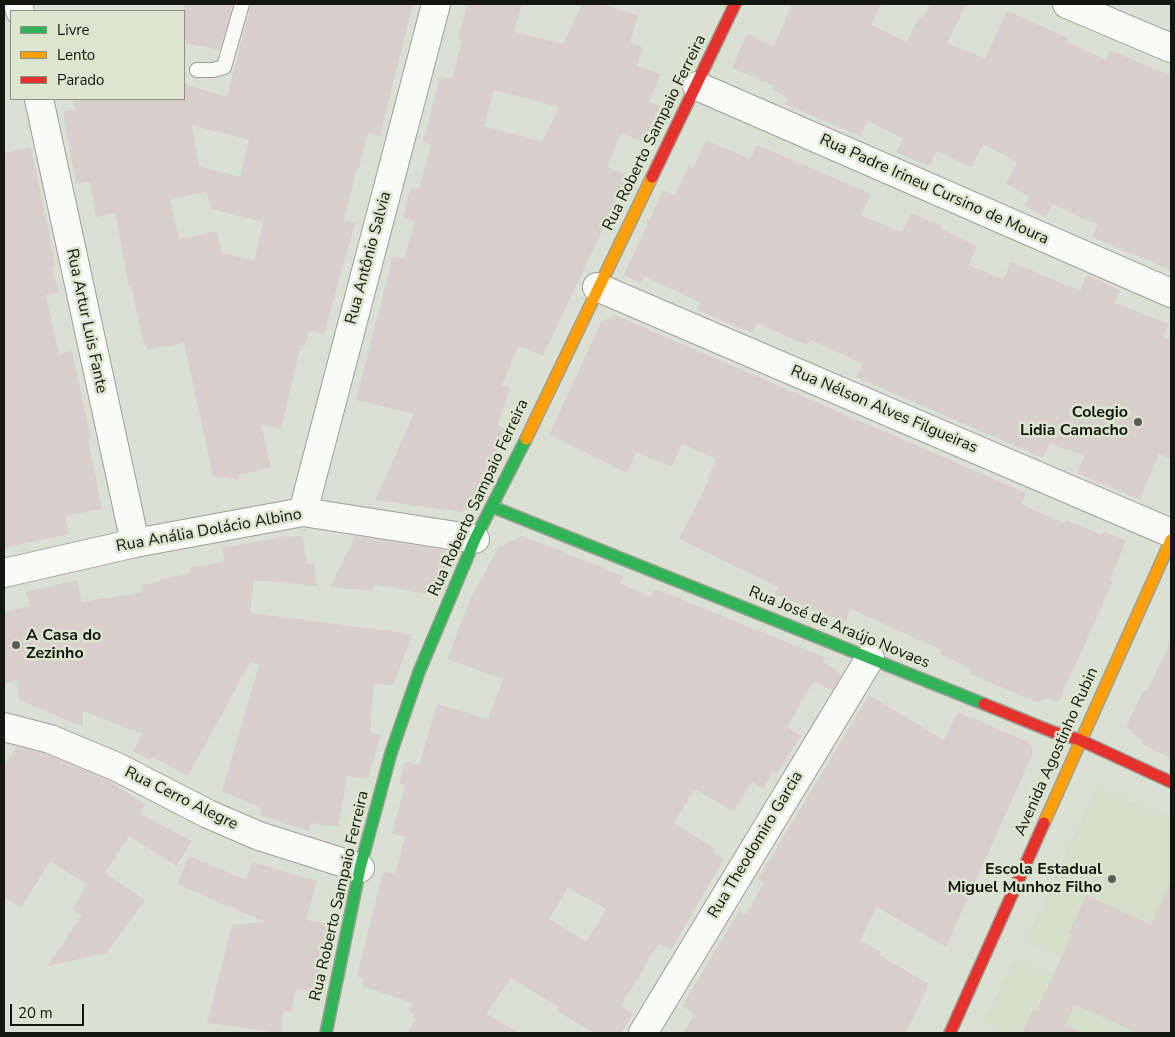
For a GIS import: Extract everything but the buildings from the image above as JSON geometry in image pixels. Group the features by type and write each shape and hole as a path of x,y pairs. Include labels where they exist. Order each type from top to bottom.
{"street":[{"name":"Rua Antônio Salvia","path":"303,512 436,4"},
{"name":"Rua Roberto Sampaio Ferreira","path":"326,1033 360,868 392,753 419,672 475,539 697,86 735,4"},
{"path":"1067,4 1171,48"},
{"name":"Rua Padre Irineu Cursino de Moura","path":"697,86 1171,293"},
{"name":"Rua Artur Luis Fante","path":"39,100 135,543"},
{"name":"Rua Nélson Alves Filgueiras","path":"597,287 1171,533"},
{"name":"Rua José de Araújo Novaes","path":"492,507 1054,732 1080,740 1171,782"},
{"name":"Rua Anália Dolácio Albino","path":"4,573 135,543 303,512 475,539"},
{"name":"Avenida Agostinho Rubin","path":"955,1030 1080,740 1171,540"},
{"name":"Rua Theodomiro Garcia","path":"643,1033 870,658"},
{"name":"Rua Cerro Alegre","path":"4,728 50,739 116,767 208,814 259,836 360,868"}],"lane":[{"path":"197,70 213,70 224,67 242,4"}],"shaded area":[{"name":"Escola Estadual Miguel Munhoz Filho","path":"1096,787 1171,818 1171,1013 1122,985 1026,940"},
{"path":"1016,958 1171,1033 995,1033 985,1017"}],"traffic: fast":[{"path":"326,1033 360,868 391,753 419,672 475,539 526,439"},
{"path":"493,507 984,704"}],"traffic: slow":[{"path":"526,439 652,177"},
{"path":"1044,823 1171,540"}],"traffic: jam":[{"path":"652,177 735,4"},
{"path":"984,704 1053,732 1080,740 1171,782"},
{"path":"950,1033 1044,823"}],"place":[{"name":"Colegio Lidia Camacho","path":"1138,422"},
{"name":"A Casa do Zezinho","path":"16,645"},
{"name":"Escola Estadual Miguel Munhoz Filho","path":"1112,879"}]}
